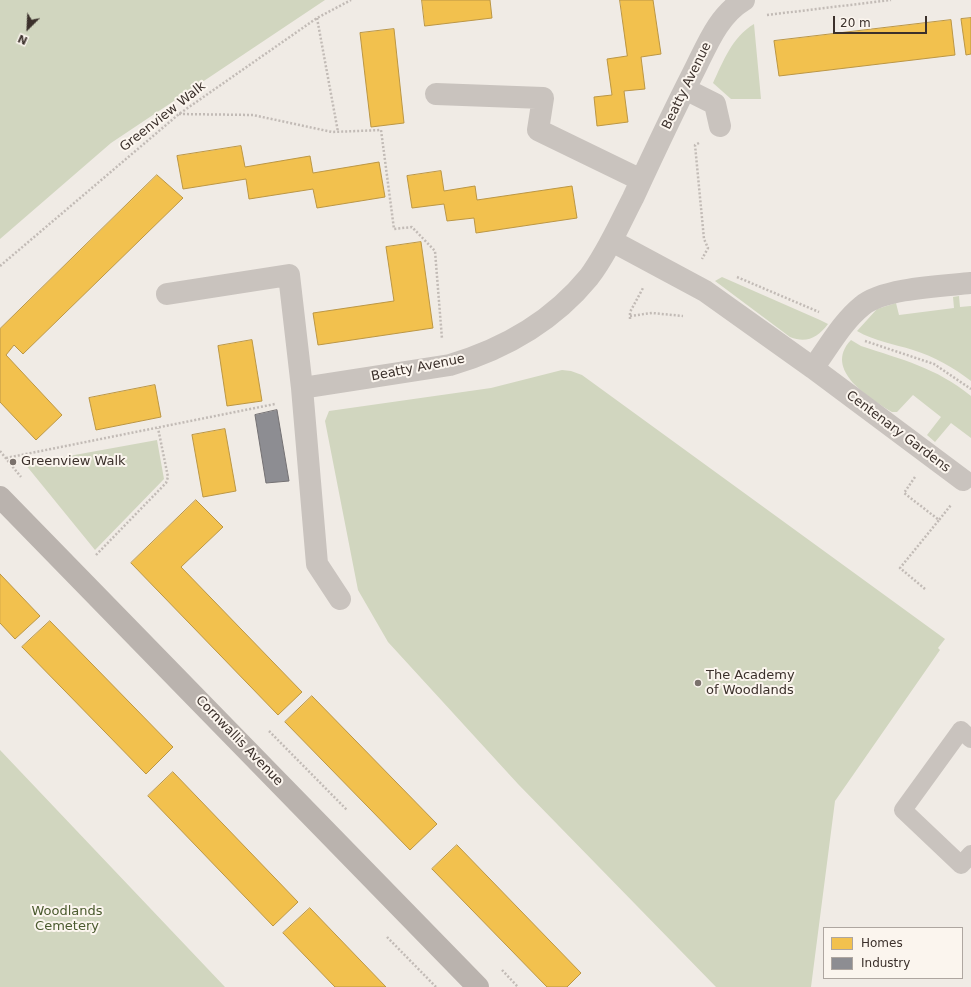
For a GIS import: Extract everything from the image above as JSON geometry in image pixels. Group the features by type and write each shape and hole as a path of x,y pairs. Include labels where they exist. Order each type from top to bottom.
{"street":[{"name":"Beatty Avenue","path":"302,388 445,366 491,350 514,340 538,324 567,301 584,283 612,241 718,24 727,13 744,0"},
{"path":"685,89 715,104 720,126"},
{"path":"436,94 543,98 538,130 641,180"},
{"name":"Centenary Gardens","path":"612,241 705,291 813,368 963,480"},
{"path":"167,294 289,275 302,388 317,564 340,599"},
{"path":"813,368 843,327 862,306 877,297 891,293 971,283"},
{"name":"Cornwallis Avenue","path":"0,497 478,987"}],"lane":[{"path":"971,739 961,730 903,810 961,865 971,854"}],"path":[{"name":"Greenview Walk","path":"0,266 179,114 317,18 351,0"},
{"path":"317,18 338,132"},
{"path":"179,114 253,115 338,132 381,130 394,229 412,227 435,251 445,366"},
{"path":"673,273 681,258 688,258 700,264 708,248 704,239 695,145 697,143 720,140 720,126"},
{"path":"730,275 823,314 866,342 934,364 971,389"},
{"path":"643,287 630,312 630,318 652,313 683,316"},
{"path":"6,458 296,400 302,388"},
{"path":"93,558 166,483 168,476 158,428"},
{"name":"Centenary Gardens","path":"939,520 967,483 963,480"},
{"path":"904,493 939,520 900,568 925,589"}],"green space":[{"path":"0,0 325,0 111,143 0,239"},
{"path":"754,24 761,99 731,99 713,83 729,50 746,29"},
{"path":"722,277 828,324 812,338 802,340 790,337 715,281"},
{"path":"959,296 960,307 971,306 971,381 951,367 936,359 913,350 877,340 857,331 877,309 896,303 899,315 954,308 953,297"},
{"path":"851,340 861,346 905,360 931,371 958,386 971,396 971,438 951,423 935,442 927,435 941,417 913,395 897,412 892,412 862,391 846,373 842,362 844,351"},
{"name":"The Academy of Woodlands","path":"562,370 571,371 582,375 945,639 938,648 940,650 835,801 811,987 716,987 518,784 388,642 358,590 325,421 329,411 491,388"},
{"path":"157,440 164,479 95,550 25,464"},
{"name":"Woodlands Cemetery","path":"0,750 225,987 0,987"}],"building: Homes":[{"path":"422,0 490,0 492,18 425,26"},
{"path":"620,0 653,0 661,54 641,57 645,89 624,91 628,122 597,126 594,97 612,95 607,59 627,56"},
{"path":"971,18 971,54 966,55 961,19"},
{"path":"951,20 955,55 779,76 774,41"},
{"path":"394,29 404,123 371,127 360,33"},
{"path":"241,146 245,167 310,156 313,173 379,162 385,197 317,208 313,189 249,199 246,179 183,189 177,156"},
{"path":"441,171 444,191 475,186 477,200 572,186 577,218 476,233 474,218 447,221 444,204 412,208 407,176"},
{"path":"157,175 183,198 23,354 14,345 6,355 62,415 36,440 0,402 0,329"},
{"path":"421,242 433,328 318,345 313,313 394,301 386,247"},
{"path":"252,340 262,401 227,406 218,346"},
{"path":"155,385 161,417 96,430 89,398"},
{"path":"225,429 236,491 203,497 192,435"},
{"path":"196,500 223,527 181,567 302,692 278,715 131,563"},
{"path":"0,574 40,616 15,639 0,623"},
{"path":"50,621 173,747 146,774 22,647"},
{"path":"312,696 437,824 410,850 285,722"},
{"path":"173,772 298,902 273,926 148,796"},
{"path":"457,845 581,973 567,987 547,987 432,869"},
{"path":"310,908 386,987 335,987 283,933"}],"building: Industry":[{"path":"277,410 289,481 266,483 255,415"}],"place":[{"name":"Greenview Walk","path":"13,462"},
{"name":"The Academy of Woodlands","path":"698,683"}]}
